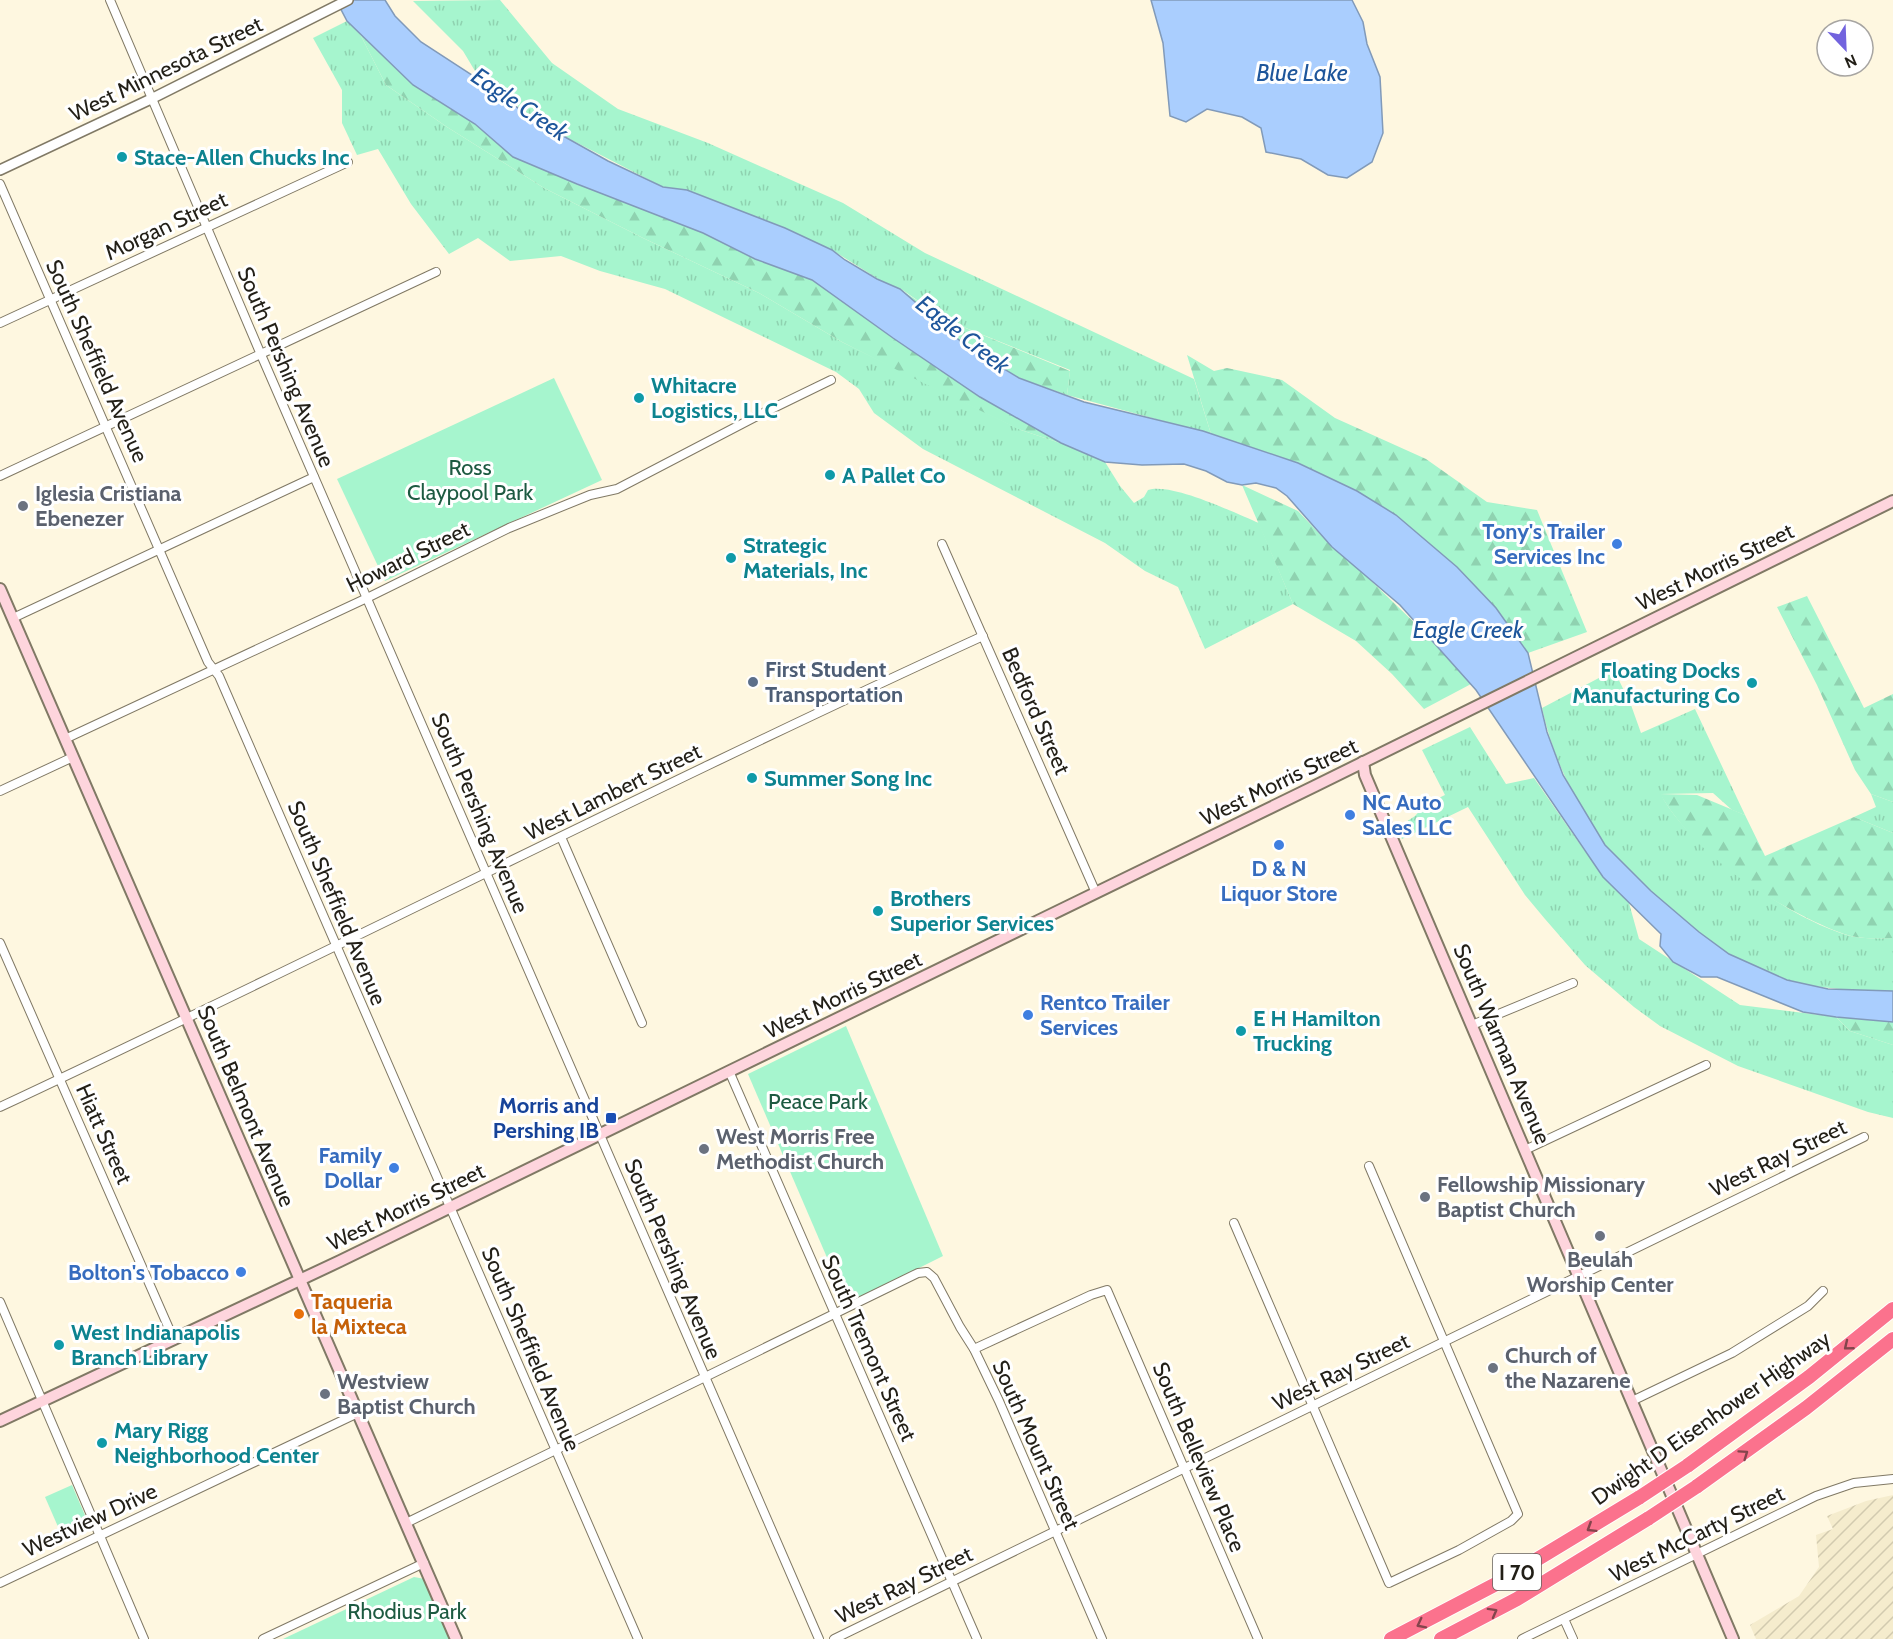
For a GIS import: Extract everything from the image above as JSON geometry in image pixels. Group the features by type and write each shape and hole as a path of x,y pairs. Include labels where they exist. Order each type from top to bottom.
{"highway":[{"name":"Dwight D Eisenhower Highway","path":"1391,1639 1498,1582 1640,1497 1687,1466 1809,1377 1893,1309"},
{"name":"Dwight D Eisenhower Highway","path":"1441,1639 1525,1594 1649,1518 1806,1408 1893,1339"}],"main road":[{"name":"West Morris Street","path":"0,1421 450,1208 1461,715 1893,501"},
{"name":"South Belmont Avenue","path":"0,589 456,1639"},
{"name":"South Warman Avenue","path":"1363,762 1365,775 1733,1639"}],"street":[{"name":"South Pershing Avenue","path":"110,0 314,477 819,1639"},
{"name":"West Minnesota Street","path":"0,170 151,99 348,0"},
{"name":"Morgan Street","path":"0,323 348,162"},
{"name":"South Sheffield Avenue","path":"0,184 208,662 219,676 638,1639"},
{"path":"0,476 436,272"},
{"name":"Howard Street","path":"65,739 509,528 590,495 617,489 757,416 831,381"},
{"path":"13,618 314,477"},
{"name":"Bedford Street","path":"942,544 1096,892"},
{"name":"West Lambert Street","path":"0,1107 187,1019 860,692 983,636"},
{"path":"0,791 73,757"},
{"path":"561,837 642,1023"},
{"name":"Hiatt Street","path":"0,943 174,1340"},
{"path":"1472,1025 1573,983"},
{"path":"1526,1150 1706,1065"},
{"name":"South Tremont Street","path":"729,1071 977,1639"},
{"name":"West Ray Street","path":"834,1639 1863,1137"},
{"path":"1234,1223 1389,1583 1459,1550 1511,1521 1518,1514 1369,1166"},
{"name":"South Mount Street","path":"835,1314 918,1273 927,1272 934,1278 974,1349 1102,1639"},
{"name":"South Belleview Place","path":"974,1349 1091,1294 1107,1290 1258,1639"},
{"path":"1632,1401 1732,1353 1808,1306 1823,1291"},
{"path":"0,1302 144,1639"},
{"path":"406,1523 835,1314"},
{"name":"Westview Drive","path":"0,1583 358,1413"},
{"name":"West McCarty Street","path":"1522,1639 1833,1489 1868,1480 1893,1479"},
{"path":"263,1639 424,1563"},
{"path":"1564,1618 1573,1639"}],"shaded area":[{"path":"1893,1495 1893,1639 1756,1639 1750,1625 1799,1596 1819,1567 1816,1535 1833,1529 1827,1516 1866,1501"}],"green space":[{"path":"500,0 552,63 618,109 708,143 843,203 925,253 1194,379 1211,434 1067,395 1070,370 946,320 901,289 883,282 832,250 785,228 687,190 663,187 552,130 481,81 463,51 413,1"},
{"path":"347,21 360,34 386,85 447,127 544,188 759,293 842,342 1021,430 1069,446 1105,462 1134,503 1144,497 1148,490 1172,490 1259,523 1293,604 1205,649 1178,587 1145,571 1105,543 923,449 874,413 859,389 836,372 665,289 600,271 561,256 510,261 478,238 449,254 411,204 378,149 357,155 342,123 342,90 313,38"},
{"path":"360,34 413,85 475,124 513,157 703,233 755,259 812,280 980,397 1069,446 1018,429 903,373 842,342 759,293 544,188 447,127 386,85"},
{"path":"900,289 946,320 1070,371 1067,395 1019,378 966,346"},
{"path":"1187,355 1214,371 1227,368 1282,380 1335,418 1426,459 1487,502 1537,510 1587,632 1528,653 1496,608 1457,567 1396,515 1357,491 1298,463 1211,434"},
{"name":"Ross Claypool Park","path":"554,378 602,480 385,581 337,479"},
{"path":"1242,485 1298,511 1332,547 1365,575 1423,631 1471,684 1424,709 1392,674 1356,641 1293,604"},
{"path":"1807,596 1864,708 1893,694 1893,802 1871,794 1855,770 1817,685 1777,607"},
{"path":"1614,670 1631,705 1641,733 1695,709 1745,815 1732,810 1713,793 1661,794 1674,815 1718,859 1746,881 1805,918 1856,937 1893,938 1893,991 1841,989 1802,984 1745,963 1724,951 1685,922 1610,852 1583,812 1566,779 1552,744 1542,708"},
{"path":"1470,727 1506,784 1534,778 1584,850 1629,903 1639,939 1740,1005 1836,1017 1850,1031 1893,1045 1893,1118 1868,1112 1738,1066 1660,1026 1634,1007 1585,965 1525,895 1468,807 1402,839 1397,828 1415,816 1426,804 1445,795 1422,750"},
{"path":"1660,794 1697,795 1745,815 1765,856 1854,817 1893,833 1893,938 1861,938 1844,934 1809,919 1766,896 1707,851 1689,833"},
{"path":"1871,794 1893,802 1893,833 1854,817 1876,807"},
{"path":"1836,1017 1893,1022 1893,1045 1850,1031"},
{"name":"Peace Park","path":"846,1026 943,1256 847,1304 748,1074"},
{"path":"72,1485 90,1527 63,1538 45,1497"},
{"name":"Rhodius Park","path":"414,1577 425,1579 451,1639 283,1639"}],"water":[{"name":"Eagle Creek","path":"336,0 385,0 395,16 421,42 492,88 531,118 608,161 663,187 687,190 785,228 832,250 877,279 900,289 966,346 1019,378 1084,402 1203,431 1298,463 1357,491 1396,515 1457,567 1496,608 1528,653 1547,732 1563,775 1605,845 1651,891 1729,954 1787,980 1828,989 1893,991 1893,1022 1803,1012 1717,977 1701,977 1673,962 1660,946 1661,934 1603,877 1476,690 1400,605 1332,547 1287,496 1276,488 1256,483 1242,485 1227,482 1206,471 1184,464 1142,465 1105,462 1061,443 980,397 812,280 755,259 703,233 513,157 475,124 413,85 347,21"},
{"name":"Blue Lake","path":"1151,0 1352,0 1363,22 1367,44 1380,77 1383,133 1372,162 1347,178 1328,175 1301,159 1266,152 1261,128 1242,117 1207,109 1186,122 1170,116 1163,43"}],"place":[{"name":"Stace-Allen Chucks Inc","path":"122,157"},
{"name":"Whitacre Logistics, LLC","path":"639,398"},
{"name":"A Pallet Co","path":"830,475"},
{"name":"Iglesia Cristiana Ebenezer","path":"23,506"},
{"name":"Tony's Trailer Services Inc","path":"1617,544"},
{"name":"Strategic Materials, Inc","path":"731,558"},
{"name":"First Student Transportation","path":"753,682"},
{"name":"Floating Docks Manufacturing Co","path":"1752,683"},
{"name":"Summer Song Inc","path":"752,778"},
{"name":"NC Auto Sales LLC","path":"1350,815"},
{"name":"D & N Liquor Store","path":"1279,845"},
{"name":"Brothers Superior Services","path":"878,911"},
{"name":"Rentco Trailer Services","path":"1028,1015"},
{"name":"E H Hamilton Trucking","path":"1241,1031"},
{"name":"Morris and Pershing IB","path":"611,1118"},
{"name":"West Morris Free Methodist Church","path":"704,1149"},
{"name":"Family Dollar","path":"394,1168"},
{"name":"Fellowship Missionary Baptist Church","path":"1425,1197"},
{"name":"Beulah Worship Center","path":"1600,1236"},
{"name":"Bolton's Tobacco","path":"241,1272"},
{"name":"Taqueria la Mixteca","path":"299,1314"},
{"name":"West Indianapolis Branch Library","path":"59,1345"},
{"name":"Church of the Nazarene","path":"1493,1368"},
{"name":"Westview Baptist Church","path":"325,1394"},
{"name":"Mary Rigg Neighborhood Center","path":"102,1443"}]}
